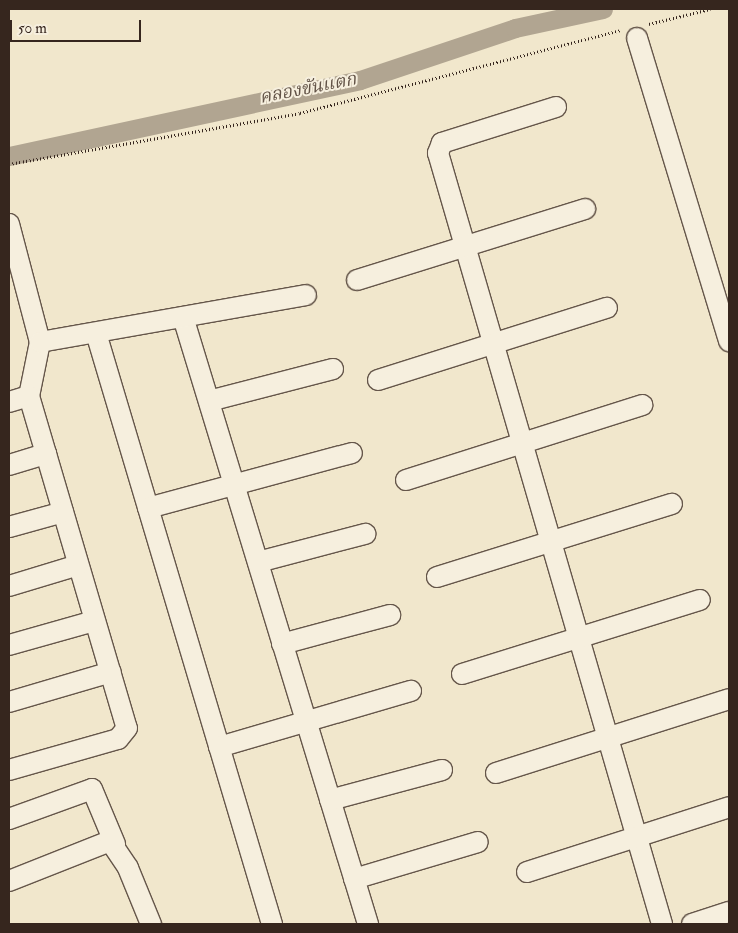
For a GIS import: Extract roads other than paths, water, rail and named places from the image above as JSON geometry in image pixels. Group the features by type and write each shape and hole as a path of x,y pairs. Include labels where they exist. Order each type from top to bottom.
{"street":[{"path":"635,31 729,341"},
{"path":"556,107 442,143 440,166 494,344 662,924"},
{"path":"357,280 464,245 585,209"},
{"path":"9,224 40,342 29,396 127,728 118,739 9,770"},
{"path":"40,342 306,295"},
{"path":"378,380 607,308"},
{"path":"183,317 368,924"},
{"path":"96,333 272,924"},
{"path":"208,401 333,369"},
{"path":"9,402 29,396"},
{"path":"406,480 642,405"},
{"path":"148,508 352,453"},
{"path":"9,465 46,454"},
{"path":"436,577 672,504"},
{"path":"9,527 63,512"},
{"path":"258,562 365,534"},
{"path":"9,586 78,565"},
{"path":"462,674 700,600"},
{"path":"282,644 390,615"},
{"path":"9,645 94,621"},
{"path":"9,702 111,672"},
{"path":"219,747 411,691"},
{"path":"496,773 729,699"},
{"path":"330,800 442,770"},
{"path":"9,818 92,789 151,924"},
{"path":"527,872 729,807"},
{"path":"9,881 102,842 115,844"},
{"path":"354,879 478,842"},
{"path":"692,924 729,912"}],"waterway":[{"name":"คลองขันแตก","path":"9,156 360,80 515,28 603,9"}]}
